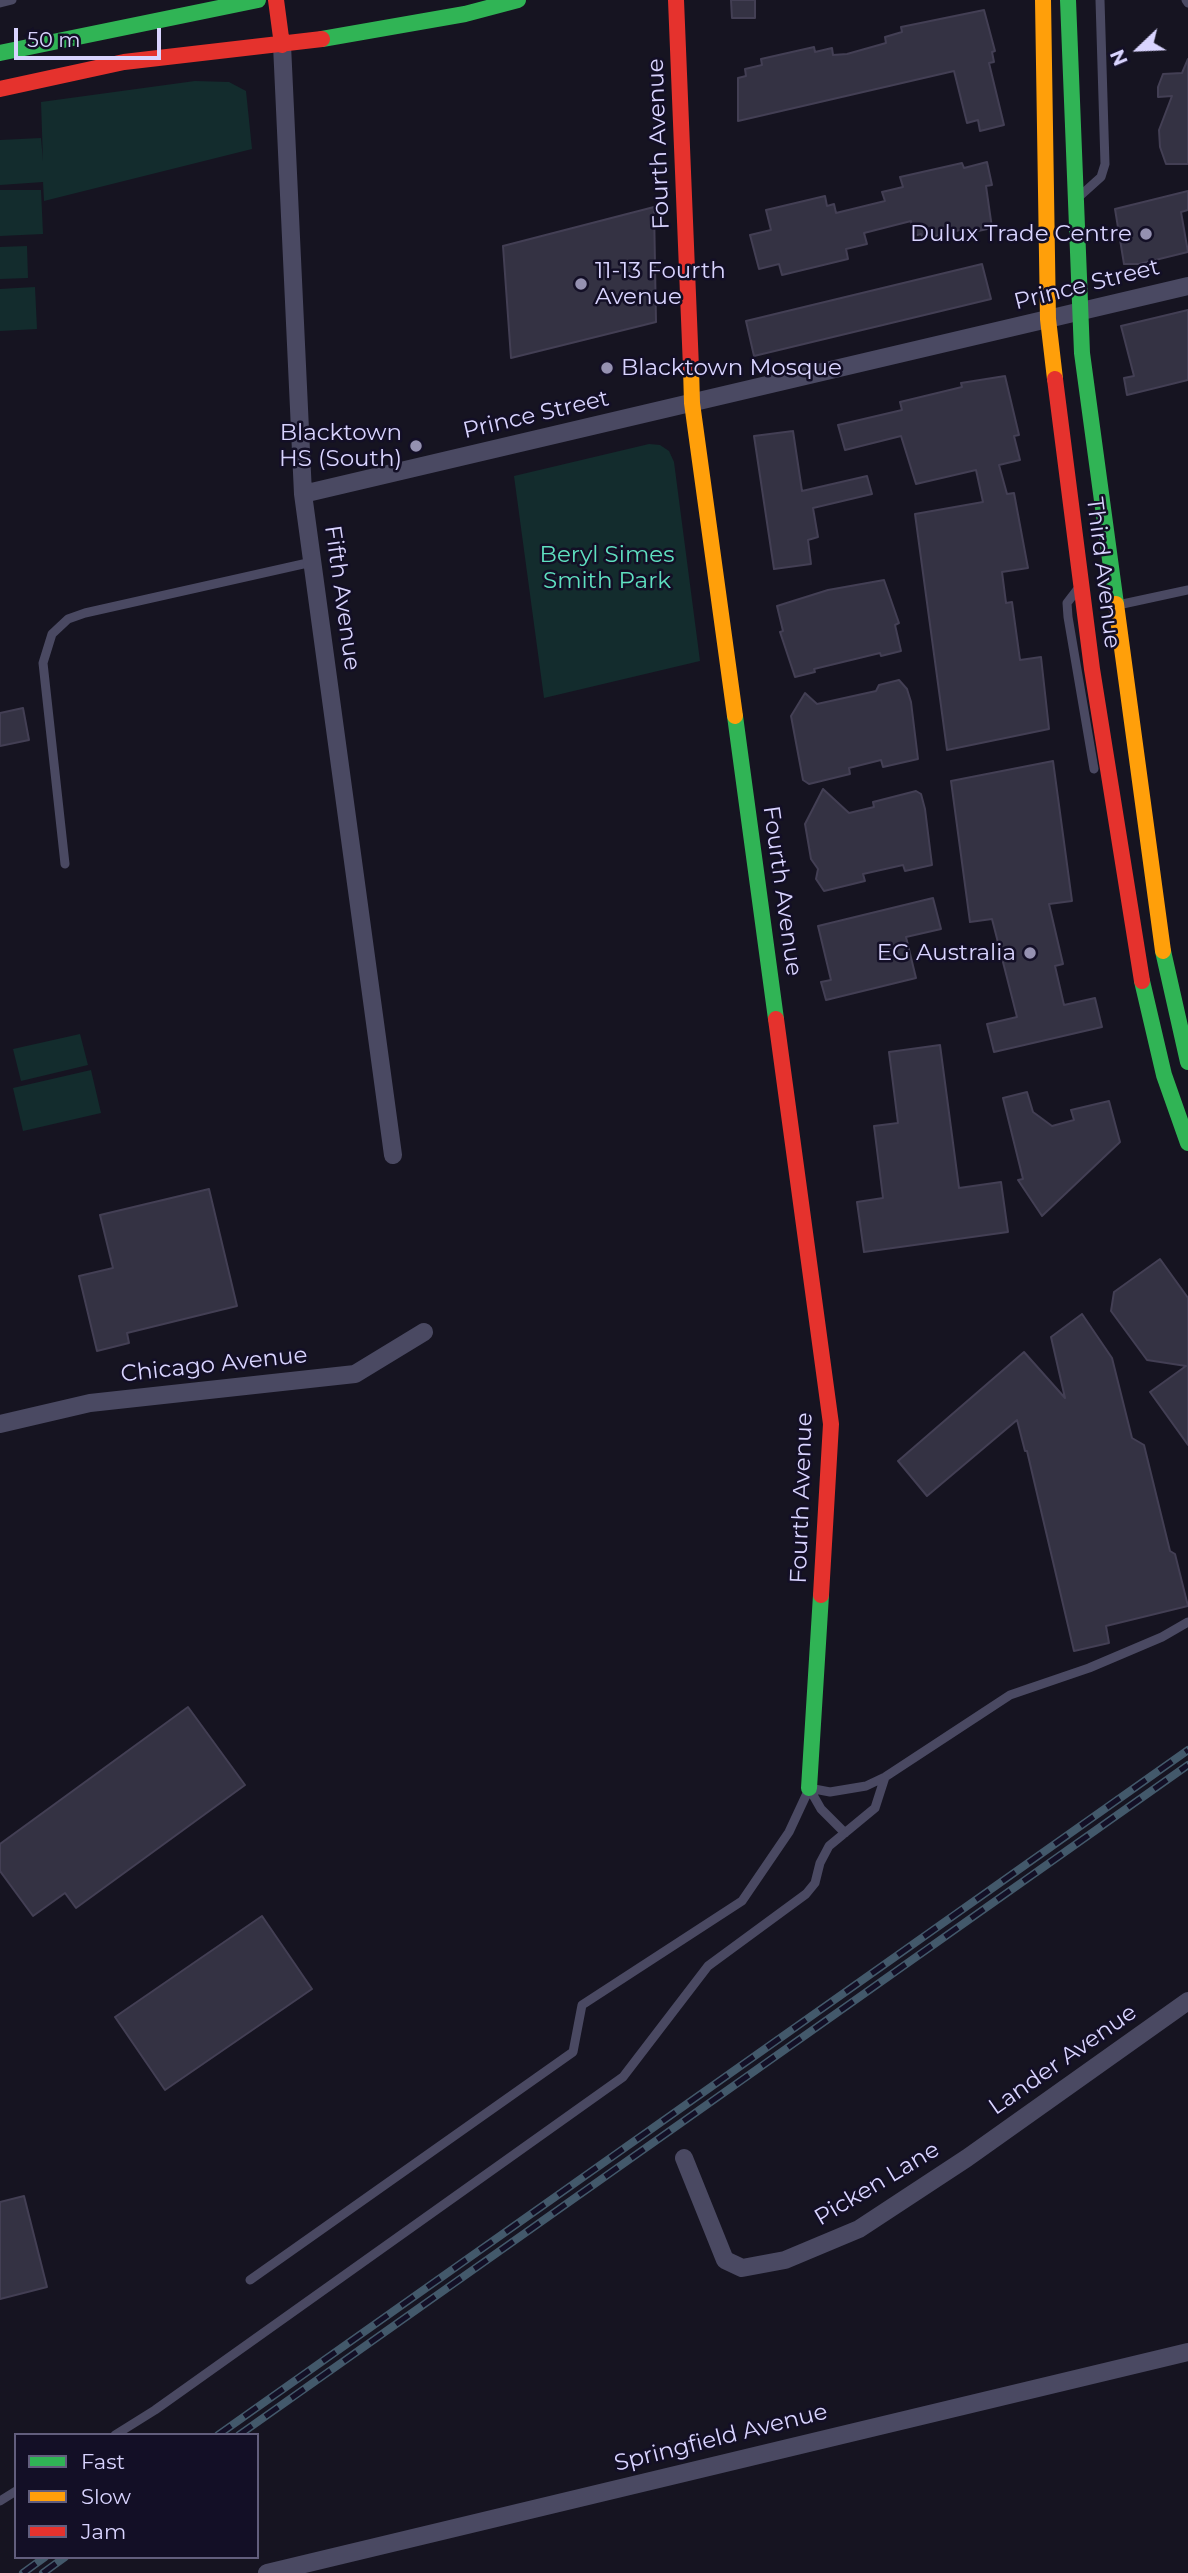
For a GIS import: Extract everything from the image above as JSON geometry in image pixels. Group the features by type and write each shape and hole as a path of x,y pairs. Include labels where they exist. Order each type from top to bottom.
{"main road":[{"path":"0,53 258,0"},
{"path":"276,0 282,45"},
{"path":"0,89 124,62 282,45 465,14 518,0"},
{"name":"Fourth Avenue","path":"676,0 692,403 831,1424 810,1788"},
{"name":"Third Avenue","path":"1043,0 1048,319 1081,586 1102,735 1149,1020 1164,1075 1188,1143"},
{"name":"Third Avenue","path":"1068,0 1078,312 1160,934 1171,995 1188,1062"}],"street":[{"name":"Fifth Avenue","path":"282,45 303,494 393,1155"},
{"name":"Prince Street","path":"303,494 1188,286"},
{"name":"Chicago Avenue","path":"0,1424 90,1403 355,1374 424,1332"},
{"name":"Lander Avenue","path":"967,2158 1188,2001"},
{"name":"Picken Lane","path":"684,2158 721,2253 730,2265 742,2268 762,2266 845,2237 967,2158"},
{"name":"Springfield Avenue","path":"267,2573 1188,2352"}],"lane":[{"path":"0,3 12,0"},
{"path":"1074,200 1101,177 1105,164 1100,0"},
{"path":"65,864 43,663 52,634 68,620 85,613 312,562"},
{"path":"1081,586 1067,603 1096,780"},
{"path":"1116,605 1188,590"},
{"path":"1107,827 1130,892"},
{"path":"810,1788 844,1790 885,1777 1010,1695 1089,1668 1188,1622"},
{"path":"118,2433 155,2410 623,2077 708,1966 806,1894 815,1883 820,1863 829,1846 875,1808 885,1777"},
{"path":"810,1788 821,1809 845,1833"},
{"path":"250,2280 573,2052 582,2005 742,1901 789,1832 810,1788"}],"green space":[{"path":"195,81 229,82 246,91 252,149 44,201 43,182 0,185 0,140 41,138 43,161 41,102"},
{"path":"0,190 41,190 43,234 0,236"},
{"path":"27,246 28,278 0,279 0,247"},
{"path":"35,287 37,329 0,331 0,289"},
{"name":"Beryl Simes Smith Park","path":"649,444 660,445 669,451 674,462 700,661 544,698 514,476"},
{"path":"80,1034 88,1065 21,1081 13,1049"},
{"path":"91,1070 101,1113 23,1131 13,1088"}],"building":[{"path":"731,0 755,0 755,18 732,18"},
{"path":"984,10 995,51 992,52 994,62 989,63 1004,125 980,131 978,120 967,123 954,71 738,121 738,78 746,76 745,69 762,65 761,59 814,47 815,52 832,48 833,55 847,54 886,43 885,37 902,32 901,27"},
{"path":"1188,59 1188,164 1166,164 1160,147 1159,130 1172,96 1158,97 1158,87 1163,74 1182,73"},
{"path":"987,162 992,185 986,186 992,228 969,233 968,228 923,239 921,234 914,236 911,221 864,233 867,244 846,249 848,259 782,275 779,264 759,269 750,235 771,230 766,210 825,196 827,206 834,204 836,213 885,201 882,192 903,187 900,177 962,163 964,168"},
{"path":"1188,191 1188,210 1181,212 1188,252 1139,264 1124,264 1115,209"},
{"name":"11-13 Fourth Avenue","path":"654,207 656,322 511,358 503,246"},
{"path":"982,264 991,299 754,356 746,321"},
{"path":"1188,310 1188,380 1127,395 1124,378 1134,376 1121,326"},
{"path":"1005,376 1019,435 1014,436 1020,460 999,465 1007,494 1014,493 1028,568 1002,572 1006,603 1012,602 1020,660 1041,657 1049,729 947,750 915,514 983,502 976,470 916,484 901,436 845,450 838,425 902,410 900,402 962,387 961,383"},
{"path":"793,431 802,491 867,476 872,494 813,508 818,537 808,540 811,564 774,569 754,436"},
{"path":"884,580 899,623 895,625 901,651 881,656 880,653 814,669 815,672 795,677 780,632 783,631 777,606 828,590"},
{"path":"899,680 907,689 911,702 918,759 883,767 881,760 849,768 850,774 809,784 803,780 791,716 805,693 817,704 876,691 879,685"},
{"path":"23,708 29,740 0,746 0,713"},
{"path":"1053,761 1072,901 1049,904 1063,964 1055,966 1064,1005 1095,998 1102,1027 994,1052 987,1024 1017,1017 992,919 970,922 951,781"},
{"path":"823,789 849,813 874,807 873,802 916,791 921,794 932,865 905,871 903,865 863,874 865,881 824,891 816,879 818,869 811,859 805,824"},
{"path":"933,898 941,929 906,937 916,978 826,1000 821,982 831,980 818,926"},
{"path":"940,1045 959,1188 1001,1182 1008,1232 864,1252 857,1202 883,1198 874,1126 898,1123 889,1052"},
{"path":"1027,1092 1033,1112 1052,1126 1074,1120 1071,1110 1109,1101 1120,1142 1042,1216 1018,1180 1023,1179 1003,1098"},
{"path":"209,1189 237,1306 127,1333 129,1343 97,1351 79,1276 113,1268 100,1215"},
{"path":"1160,1259 1188,1298 1188,1445 1150,1392 1186,1366 1147,1360 1111,1311 1114,1292"},
{"path":"1082,1314 1112,1358 1132,1438 1144,1445 1170,1551 1175,1554 1188,1606 1106,1626 1109,1643 1074,1651 1027,1451 1017,1420 927,1496 898,1461 1024,1352 1065,1398 1051,1337"},
{"path":"188,1707 245,1785 76,1908 65,1893 33,1916 0,1871 0,1844"},
{"path":"262,1916 312,1989 165,2090 115,2017"},
{"path":"24,2196 47,2287 0,2299 0,2202"}],"railway":[{"path":"221,2433 1188,1750"},
{"path":"242,2433 1188,1765"},
{"path":"23,2573 42,2559"},
{"path":"43,2573 62,2559"}],"traffic: fast":[{"path":"0,53 258,0"},
{"path":"322,39 465,14 518,0"},
{"path":"1068,0 1082,353 1116,604"},
{"path":"735,716 776,1019"},
{"path":"1163,951 1188,1062"},
{"path":"1142,981 1164,1075 1188,1143"},
{"path":"809,1788 821,1595"}],"traffic: slow":[{"path":"1043,0 1048,319 1055,379"},
{"path":"691,368 692,403 735,716"},
{"path":"1116,604 1163,951"}],"traffic: jam":[{"path":"276,0 282,45"},
{"path":"676,0 691,368"},
{"path":"0,89 124,62 322,39"},
{"path":"1055,379 1092,669 1142,981"},
{"path":"776,1019 831,1424 821,1595"}],"place":[{"name":"Dulux Trade Centre","path":"1146,234"},
{"name":"11-13 Fourth Avenue","path":"581,284"},
{"name":"Blacktown Mosque","path":"607,368"},
{"name":"Blacktown HS (South)","path":"416,446"},
{"name":"EG Australia","path":"1030,953"}]}
